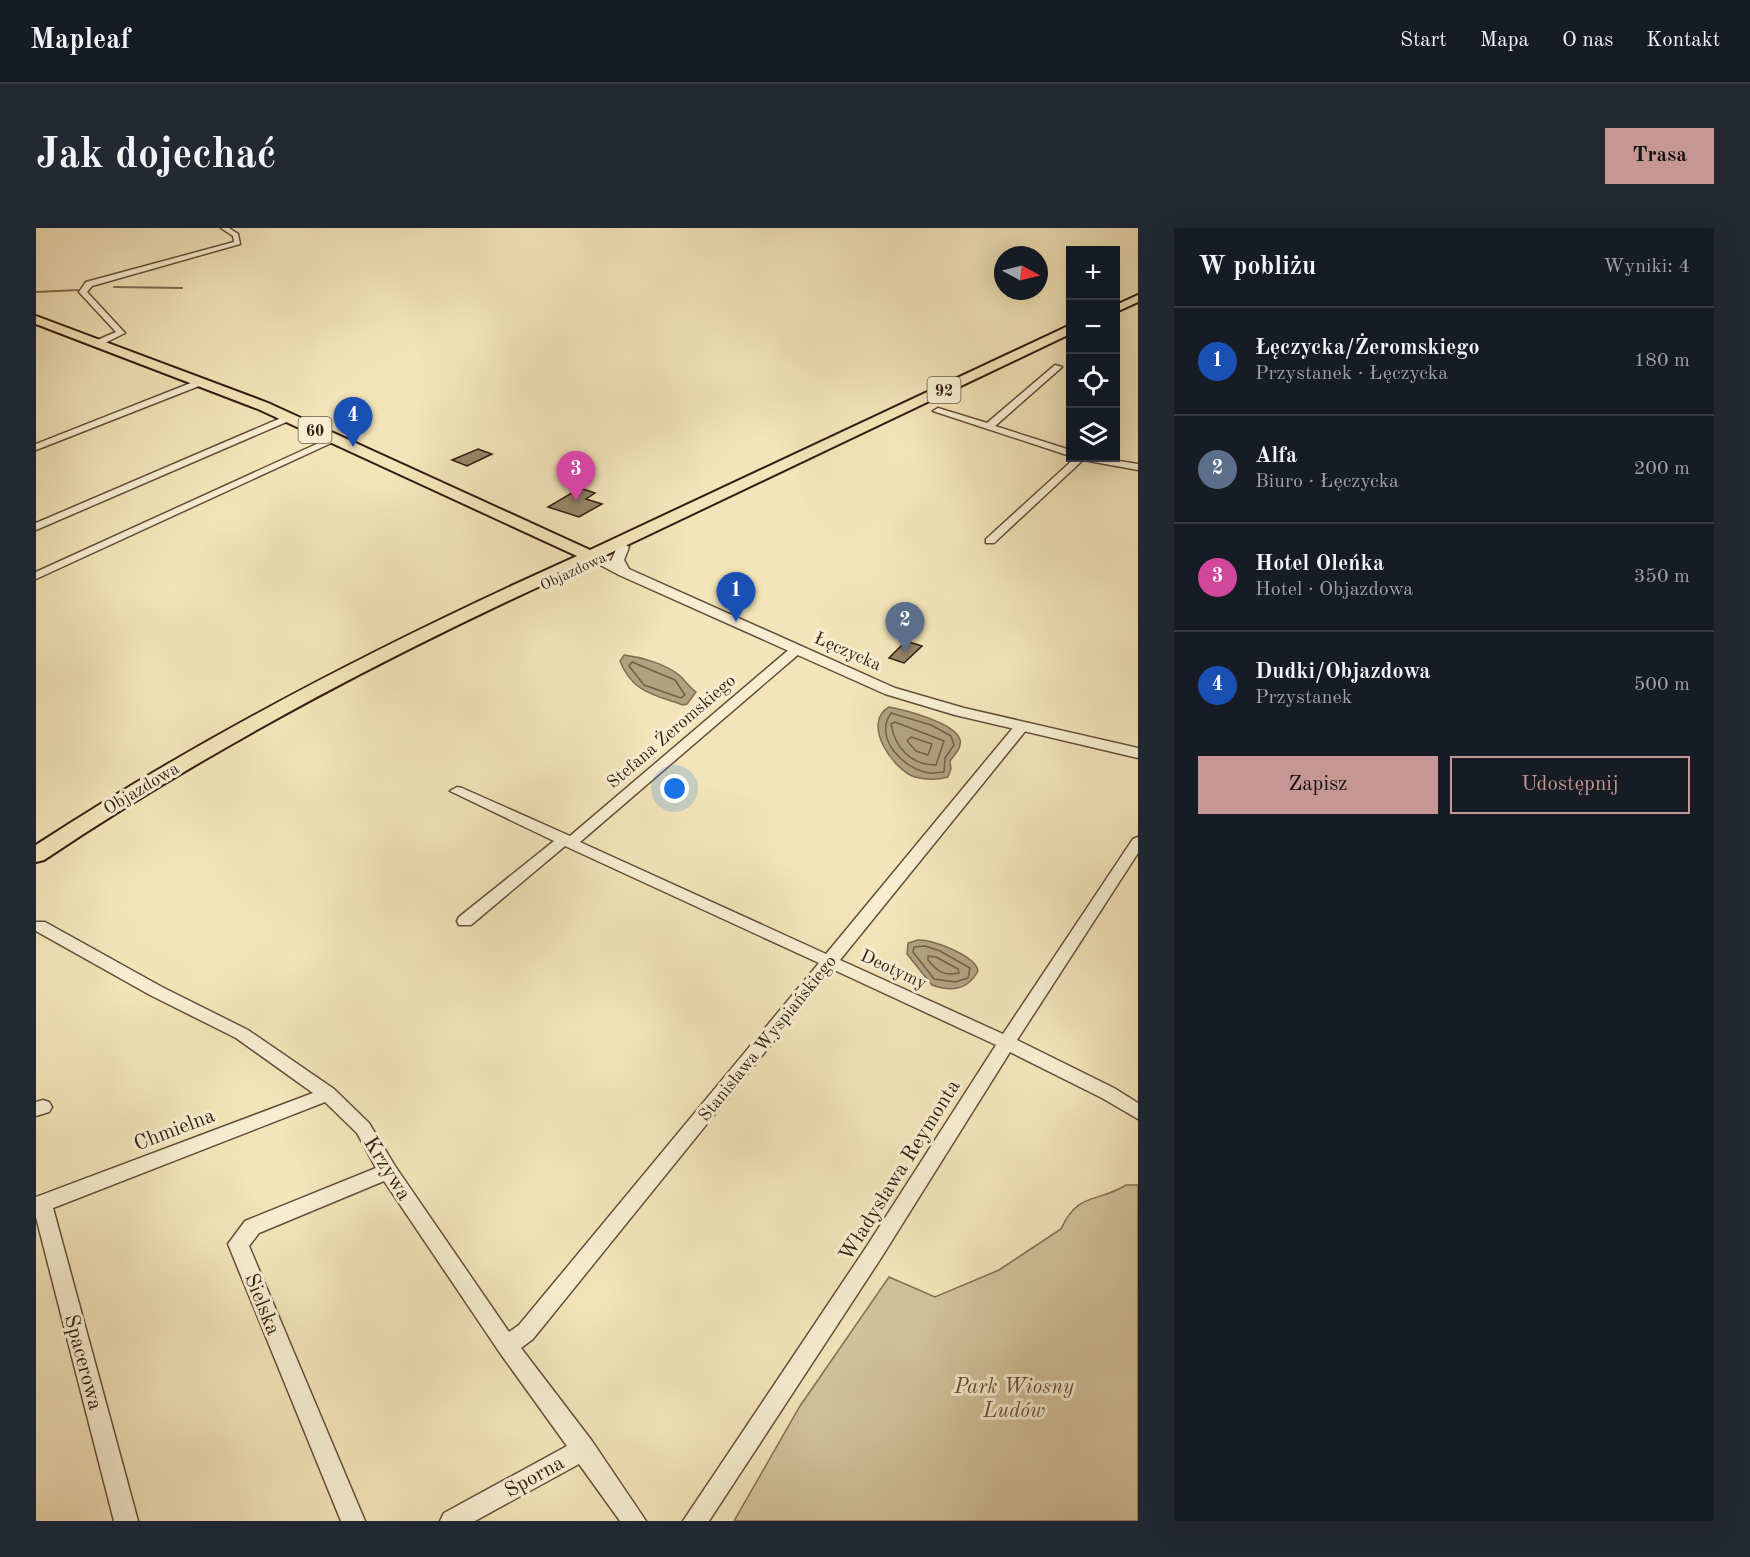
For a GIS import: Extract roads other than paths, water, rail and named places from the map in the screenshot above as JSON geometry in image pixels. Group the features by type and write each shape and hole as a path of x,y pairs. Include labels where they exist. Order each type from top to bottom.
{"main road":[{"path":"1120,307 1138,298"},
{"name":"60","path":"36,320 201,382 288,418 594,558"},
{"name":"Objazdowa","path":"36,855 106,809 277,710 377,660 393,655 1066,332"},
{"name":"Objazdowa","path":"594,558 691,516 766,475"}],"street":[{"path":"98,343 121,333 83,292 89,284 238,243 236,235 224,228"},
{"path":"988,427 1058,367"},
{"path":"36,447 201,382"},
{"path":"938,411 1066,451"},
{"path":"36,527 288,418"},
{"path":"36,576 335,439"},
{"path":"990,541 1076,462"},
{"path":"1109,462 1138,467"},
{"path":"623,547 617,560 624,572"},
{"name":"Łęczycka","path":"594,558 870,683 916,700 1138,753"},
{"name":"Stefana Żeromskiego","path":"568,840 783,658 796,650"},
{"name":"Stanisława Wyspiańskiego","path":"507,1346 526,1332 1022,726"},
{"name":"Deotymy","path":"457,791 1006,1042 1108,1093 1138,1112"},
{"path":"465,921 568,840"},
{"name":"Władysława Reymonta","path":"695,1521 874,1252 1006,1042 1138,842"},
{"name":"Krzywa","path":"39,926 156,991 242,1034 328,1094 363,1128 388,1171 507,1346 584,1449 634,1521"},
{"name":"Chmielna","path":"39,1205 328,1094"},
{"name":"Sielska","path":"353,1521 238,1244 252,1227 388,1171"},
{"name":"Spacerowa","path":"39,1205 126,1521"},
{"name":"Sporna","path":"452,1521 584,1449"}],"water":[{"path":"624,655 660,664 679,675 696,692 687,704 683,705 645,691 631,680 625,671 620,661"},
{"path":"889,707 929,718 956,734 960,740 960,746 950,761 951,769 948,777 923,779 915,777 906,773 890,756 883,745 878,724 881,714"},
{"path":"918,940 933,942 962,954 975,965 978,971 969,982 958,988 932,985 907,954 908,943"}],"waterway":[{"path":"114,287 182,288"},
{"path":"36,292 79,290"}],"place":[{"name":"Dudki/Objazdowa","path":"353,447"},
{"name":"Hotel Oleńka","path":"576,501"},
{"name":"Łęczycka/Żeromskiego","path":"736,622"},
{"name":"Alfa","path":"905,652"}],"park label":[{"name":"Park Wiosny Ludów","path":"1014,1398"}]}
